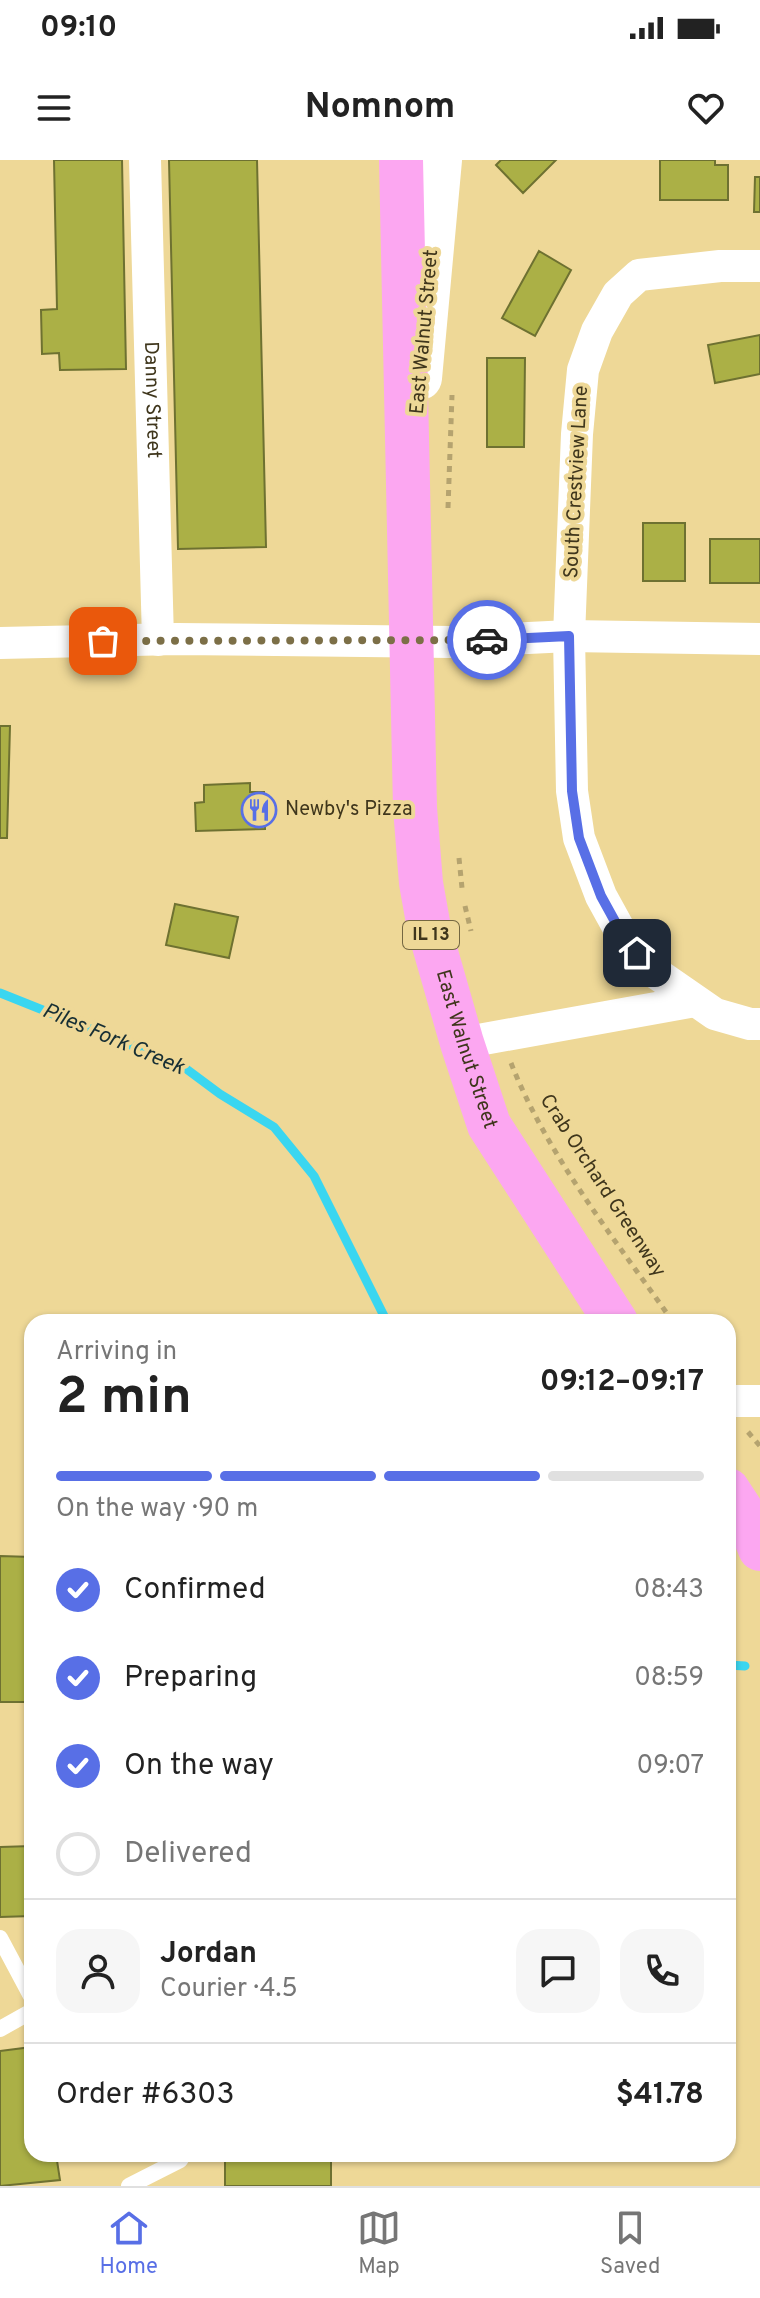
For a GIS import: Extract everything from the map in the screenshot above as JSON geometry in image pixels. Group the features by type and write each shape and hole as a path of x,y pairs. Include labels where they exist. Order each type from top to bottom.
{"highway":[{"name":"East Walnut Street","path":"401,160 428,509 411,642 415,808 421,883 429,928 481,1039 489,1125 611,1314"},
{"path":"736,1502 749,1522 760,1549"}],"street":[{"name":"Danny Street","path":"145,160 158,640"},
{"name":"East Walnut Street","path":"428,509 440,160"},
{"name":"South Crestview Lane","path":"760,266 720,266 639,275 618,294 597,331 583,370 577,434 569,636 572,791 579,838 601,896 623,936 650,969 715,1014 760,1024"},
{"path":"0,643 158,640 411,642 569,636 760,639"},
{"path":"481,1039 695,1001"},
{"path":"736,1401 760,1401"}],"lane":[{"path":"0,1938 24,1983"},
{"path":"0,2029 24,2016"},
{"path":"129,2186 176,2162"}],"path":[{"path":"428,509 453,382"},
{"path":"458,849 462,893 471,934"},
{"name":"Crab Orchard Greenway","path":"481,1039 528,1106 564,1166 667,1314"}],"building":[{"path":"54,160 122,160 126,369 60,370 59,353 42,354 41,310 57,309"},
{"path":"169,160 257,160 266,547 178,549"},
{"path":"501,160 556,160 523,193 496,165"},
{"path":"660,160 715,160 715,165 728,165 728,200 660,200"},
{"path":"755,177 760,177 760,212 754,212"},
{"path":"539,251 571,270 535,336 502,318"},
{"path":"760,335 760,374 715,383 708,345"},
{"path":"487,358 525,358 524,447 487,447"},
{"path":"643,523 685,523 685,581 643,581"},
{"path":"710,539 760,539 760,583 710,583"},
{"path":"0,726 10,726 7,838 0,838"},
{"path":"250,783 250,792 264,792 265,829 196,831 195,803 204,802 204,785"},
{"path":"175,904 238,917 229,958 166,945"},
{"path":"0,1556 24,1557 24,1702 0,1702"},
{"path":"24,1846 24,1916 0,1917 0,1847"},
{"path":"24,2048 24,2162 57,2162 60,2180 0,2186 0,2051"},
{"path":"225,2162 331,2162 331,2186 225,2186"}],"waterway":[{"name":"Piles Fork Creek","path":"0,993 181,1065 220,1094 274,1127 314,1176 383,1314"},
{"name":"Piles Fork Creek","path":"736,1665 745,1666"}],"way so far":[{"path":"103,641 487,640"}],"place":[{"name":"Newby's Pizza","path":"259,810"}],"route":[{"path":"487,640 569,636 572,791 579,838 601,896 623,936 637,953"}]}
